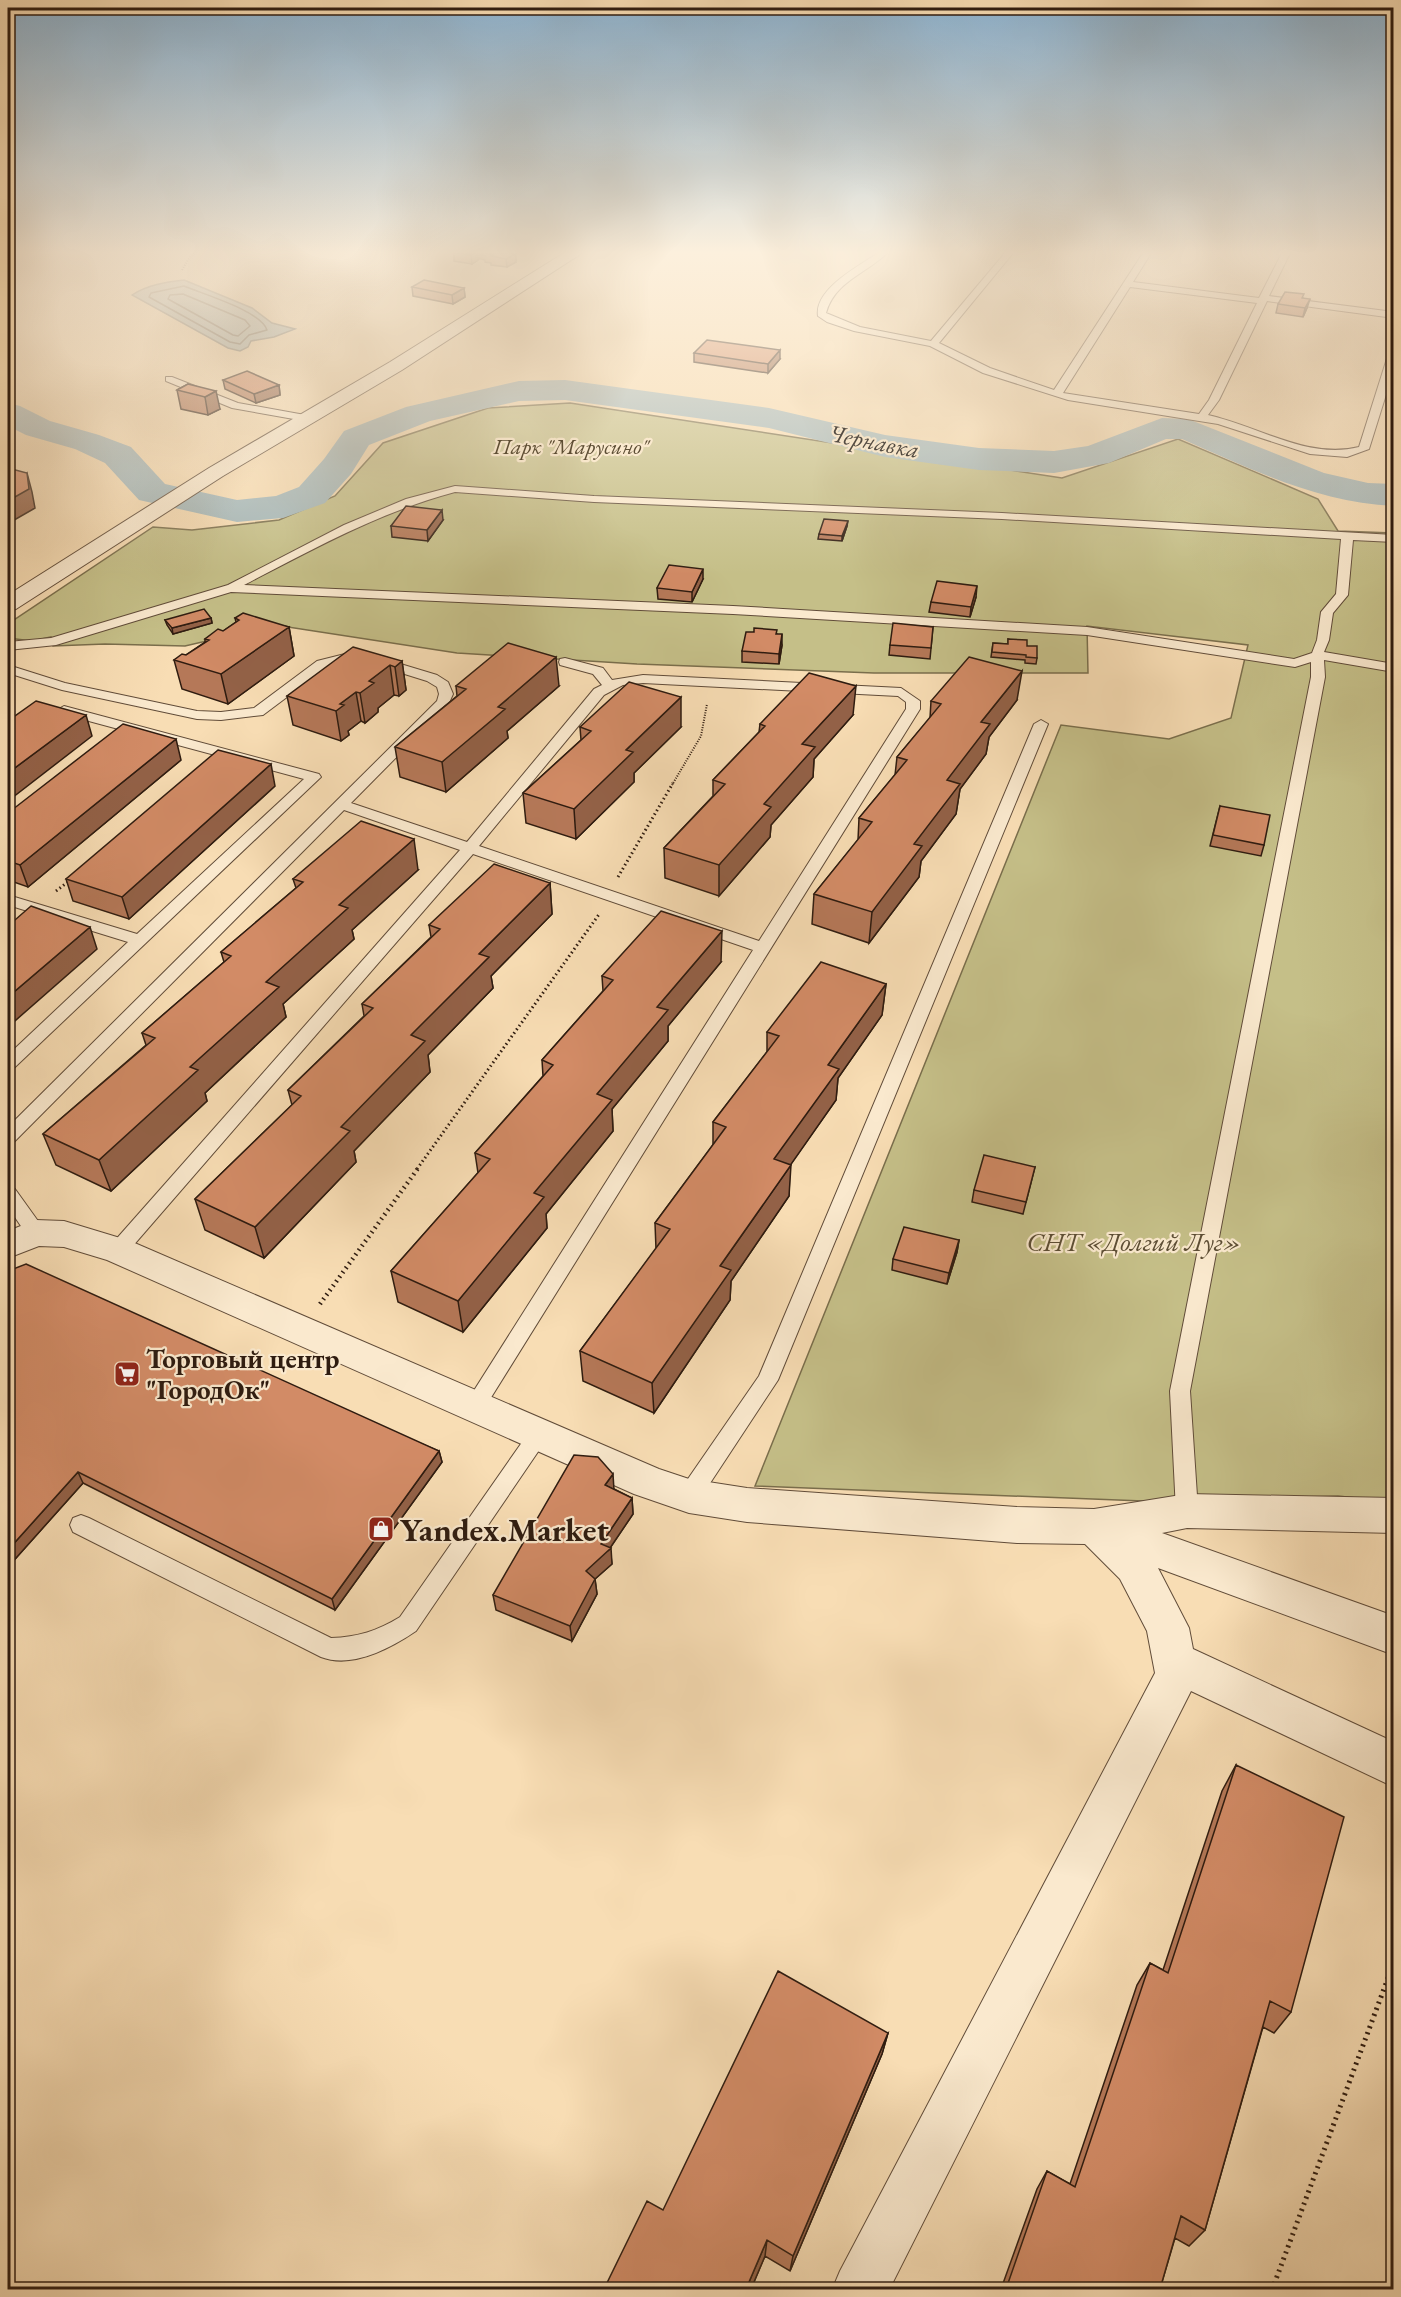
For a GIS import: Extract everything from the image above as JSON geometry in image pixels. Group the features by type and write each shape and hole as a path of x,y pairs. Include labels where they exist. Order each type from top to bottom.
{"street":[{"path":"8,604 216,472 405,360"},
{"path":"22,1239 63,1234 118,1250 648,1482 689,1496 782,1507 1017,1525 1094,1527 1187,1511 1394,1516"},
{"path":"1094,1527 1394,1636"},
{"path":"859,2289 1177,1675 1168,1628 1135,1566 1094,1527"},
{"path":"1175,1662 1394,1765"}],"lane":[{"path":"966,360 1057,394 1202,417 1257,431 1299,448 1353,454 1367,445 1367,434 1391,360"},
{"path":"1057,394 1079,360"},
{"path":"1202,417 1215,400 1234,360"},
{"path":"169,379 236,406 304,418"},
{"path":"8,646 52,642 230,588 348,527 410,501 455,489 594,499 1002,516 1394,539"},
{"path":"1187,1511 1180,1391 1256,987 1318,677 1317,655 1323,640 1327,612 1342,595 1347,538"},
{"path":"230,588 745,611 1087,631 1295,663 1317,655 1394,668"},
{"path":"8,669 74,689 197,715 221,716 258,712 322,664 345,658 364,657 432,678 443,685 446,694 443,702 8,1137"},
{"path":"565,662 598,671 609,685"},
{"path":"118,1250 470,848 598,692 609,685 625,680 643,679 901,692 913,700 914,709 475,1406"},
{"path":"8,1064 314,777 58,708"},
{"path":"689,1496 768,1380 1041,724"},
{"path":"109,741 127,726"},
{"path":"341,804 762,948"},
{"path":"8,900 138,940"},
{"path":"8,1194 22,1239"},
{"path":"81,1525 329,1649 359,1648 387,1638 408,1624 539,1434"}],"path":[{"path":"301,1330 596,921 608,895 701,736 712,682"},
{"path":"36,908 71,879"},
{"path":"1272,2289 1394,1962"}],"green space":[{"name":"СНТ «Долгий Луг»","path":"570,403 1062,478 1178,439 1318,499 1338,531 1393,533 1393,1502 1338,1496 1143,1501 755,1486 1061,725 1169,739 1231,718 1248,645 1087,626 1088,673 874,673 637,664 457,653 275,625 185,646 105,644 53,646 51,637 32,641 8,638 8,624 153,527 192,530 279,520 335,496 383,443 488,408"}],"building":[{"path":"742,360 771,360 768,364"},
{"path":"247,371 279,385 254,394 223,380"},
{"path":"188,384 216,391 205,397 177,390"},
{"path":"8,468 27,473 29,489 8,501"},
{"path":"406,506 442,510 427,530 391,526"},
{"path":"824,519 848,521 842,536 819,534"},
{"path":"669,565 703,569 692,592 657,588"},
{"path":"937,581 977,586 971,607 931,602"},
{"path":"204,609 211,618 172,628 165,620"},
{"path":"243,613 289,627 221,674 174,660 209,640 205,639 218,629 223,631 239,620 235,618"},
{"path":"893,623 933,627 931,648 890,645"},
{"path":"754,628 777,630 776,634 782,634 779,654 742,651 746,632 754,632"},
{"path":"1008,639 1027,640 1027,646 1037,646 1037,658 992,652 993,643 1008,644"},
{"path":"508,643 556,657 498,707 505,709 442,762 395,747 466,689 456,686"},
{"path":"353,647 402,661 395,667 390,665 369,681 374,683 360,693 356,692 340,704 344,705 336,711 287,696"},
{"path":"969,657 1022,671 981,722 990,724 947,780 960,784 914,844 922,846 872,912 814,894 872,822 859,818 907,760 897,757 941,704 931,701"},
{"path":"809,673 856,686 802,744 815,747 764,804 771,807 719,865 664,848 725,784 713,780 765,726 760,724"},
{"path":"629,682 681,697 626,750 633,752 574,809 523,793 591,731 580,727"},
{"path":"36,701 86,715 8,773 8,721"},
{"path":"123,724 176,739 20,865 8,861 8,813"},
{"path":"218,750 271,764 122,897 66,879"},
{"path":"1220,806 1270,815 1264,845 1213,835"},
{"path":"361,821 414,839 339,905 348,908 266,982 279,987 190,1067 198,1070 99,1160 43,1134 155,1038 142,1033 231,956 221,952 303,882 293,879"},
{"path":"494,864 550,883 479,954 489,957 411,1035 425,1041 341,1127 350,1131 255,1227 195,1199 301,1096 288,1090 373,1008 362,1004 440,929 429,925"},
{"path":"31,906 90,927 8,997 8,926"},
{"path":"661,911 722,931 657,1007 668,1010 597,1094 612,1100 534,1193 544,1197 458,1301 391,1271 490,1159 475,1153 553,1065 542,1060 613,980 602,976"},
{"path":"821,962 886,984 828,1065 839,1069 774,1159 791,1165 720,1266 731,1270 652,1383 580,1351 670,1229 655,1223 726,1127 713,1122 779,1036 767,1032"},
{"path":"984,1155 1035,1167 1026,1202 974,1190"},
{"path":"904,1227 959,1240 949,1273 893,1259"},
{"name":"Торговый центр \"ГородОк\"","path":"26,1264 439,1451 332,1599 78,1472 8,1550 8,1271"},
{"path":"574,1455 598,1457 613,1474 605,1485 632,1498 601,1544 611,1548 586,1571 595,1579 570,1626 493,1595"},
{"path":"1236,1765 1344,1817 1291,2012 1270,2001 1205,2230 1181,2216 1160,2289 1006,2289 1047,2171 1075,2187 1150,1963 1168,1973"},
{"path":"778,1971 888,2033 793,2256 767,2240 746,2289 604,2289 647,2201 663,2210"}],"waterway":[{"name":"Чернавка","path":"8,413 38,428 87,442 118,455 152,492 237,511 283,507 312,495 338,466 356,438 418,414 519,391 565,390 769,418 885,446 979,459 1054,462 1096,455 1162,428 1188,429 1313,482 1368,494 1394,495"}],"place":[{"name":"Торговый центр \"ГородОк\"","path":"127,1374"},
{"name":"Yandex.Market","path":"381,1529"}],"park label":[{"name":"Парк \"Марусино\"","path":"571,446"}]}
